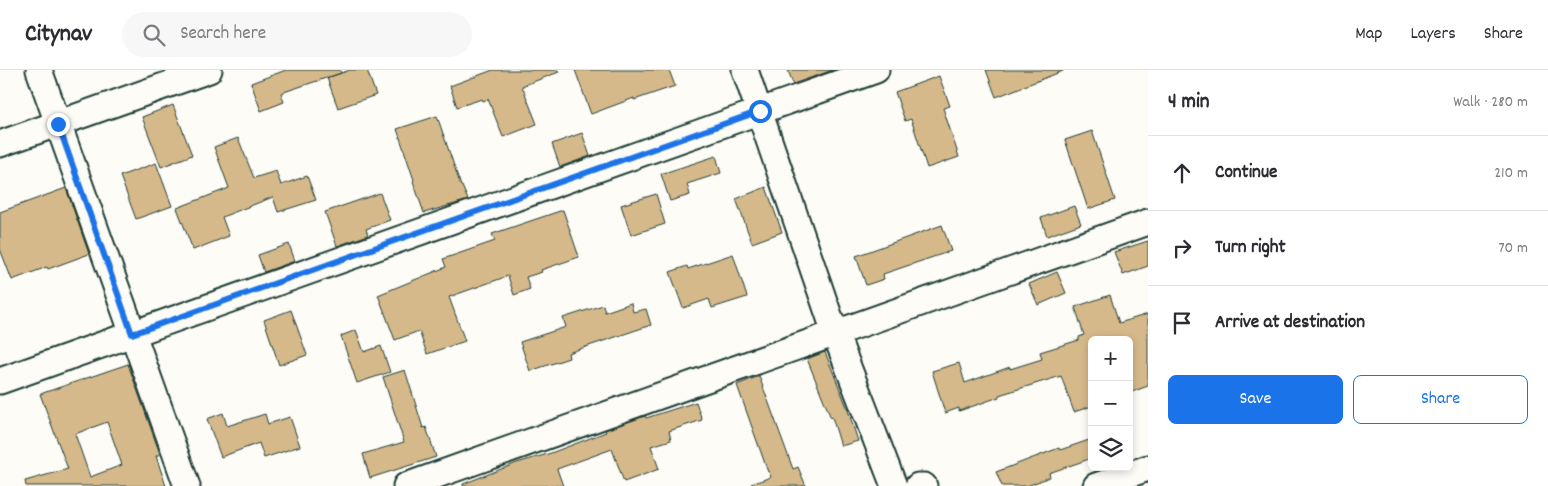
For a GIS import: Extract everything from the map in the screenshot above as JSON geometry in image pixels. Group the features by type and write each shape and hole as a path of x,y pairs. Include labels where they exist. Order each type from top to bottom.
{"street":[{"path":"39,70 186,486"},
{"path":"0,144 209,70"},
{"path":"745,70 835,333 894,486"},
{"path":"0,381 876,70"},
{"path":"406,486 1148,222"},
{"path":"1096,486 1148,468"},
{"path":"918,486 924,486"}],"building":[{"path":"286,70 340,70 341,73 281,93 284,102 261,111 251,83"},
{"path":"350,70 367,70 376,95 338,108 327,78"},
{"path":"493,70 558,70 559,72 522,86 537,124 503,137 488,99 457,107 450,86"},
{"path":"575,70 669,70 675,86 634,100 634,98 591,114"},
{"path":"788,70 833,70 793,84"},
{"path":"986,70 1063,70 1063,71 996,97"},
{"path":"939,76 950,106 943,108 959,157 927,168 911,119 905,121 895,92"},
{"path":"173,105 192,155 161,167 142,117"},
{"path":"437,116 461,186 468,200 424,213 397,129"},
{"path":"1092,131 1115,200 1088,209 1065,140"},
{"path":"582,133 590,156 560,167 552,144"},
{"path":"238,138 254,178 276,171 281,185 307,176 316,200 278,212 273,197 222,217 229,236 193,250 177,208 229,188 214,147"},
{"path":"716,156 721,173 687,184 690,195 670,201 661,174"},
{"path":"156,163 172,206 136,219 120,176"},
{"path":"766,187 782,232 752,243 736,199"},
{"path":"66,188 89,254 12,280 0,249 0,212"},
{"path":"380,193 390,220 366,229 368,235 337,246 325,212"},
{"path":"656,194 665,224 631,235 621,205"},
{"path":"1074,206 1081,224 1047,236 1041,218"},
{"path":"563,210 579,257 526,277 530,289 514,295 508,276 449,297 465,341 427,354 419,331 395,340 378,295 446,267 443,259 495,241 492,234"},
{"path":"942,225 951,251 883,274 884,279 866,285 856,256"},
{"path":"1148,241 1148,266 1123,275 1114,252"},
{"path":"289,244 295,261 264,272 258,255"},
{"path":"733,254 747,297 712,308 709,299 683,308 670,272 687,266 688,269"},
{"path":"1057,272 1066,293 1038,305 1029,284"},
{"path":"1110,295 1119,323 1148,314 1148,386 1133,392 1133,336 1088,336 1088,407 1074,412 1061,376 999,395 999,397 959,411 959,408 945,413 932,371 959,363 965,383 1010,367 1010,369 1042,359 1040,352 1079,340 1079,337 1084,335 1075,307"},
{"path":"631,303 633,312 646,309 651,325 568,353 569,358 530,371 520,342 566,327 563,318 603,305 605,312"},
{"path":"291,310 307,355 279,365 264,320"},
{"path":"356,330 364,352 381,346 390,372 357,383 341,336"},
{"path":"825,352 847,407 858,441 841,446 832,417 807,359"},
{"path":"128,364 160,454 156,456 166,486 26,486 25,481 68,469 40,394","holes":["107,422 122,465 90,477 75,434"]},
{"path":"405,370 423,428 426,427 436,457 370,478 363,454 404,442 383,377"},
{"path":"759,376 793,469 798,467 806,486 752,486 751,484 771,477 737,385"},
{"path":"696,402 702,420 669,431 671,440 651,446 659,469 624,482 612,449 557,469 563,486 463,486 463,484 517,463 551,453 606,432 605,430 645,416 646,418"},
{"path":"223,413 227,426 265,414 268,424 290,417 300,446 264,458 259,443 221,457 207,419"},
{"path":"1088,440 1088,459 1049,473 1050,477 1027,486 1002,486 996,472 1059,448 1060,450"}],"route":[{"path":"58,124 132,334 760,111"}]}
